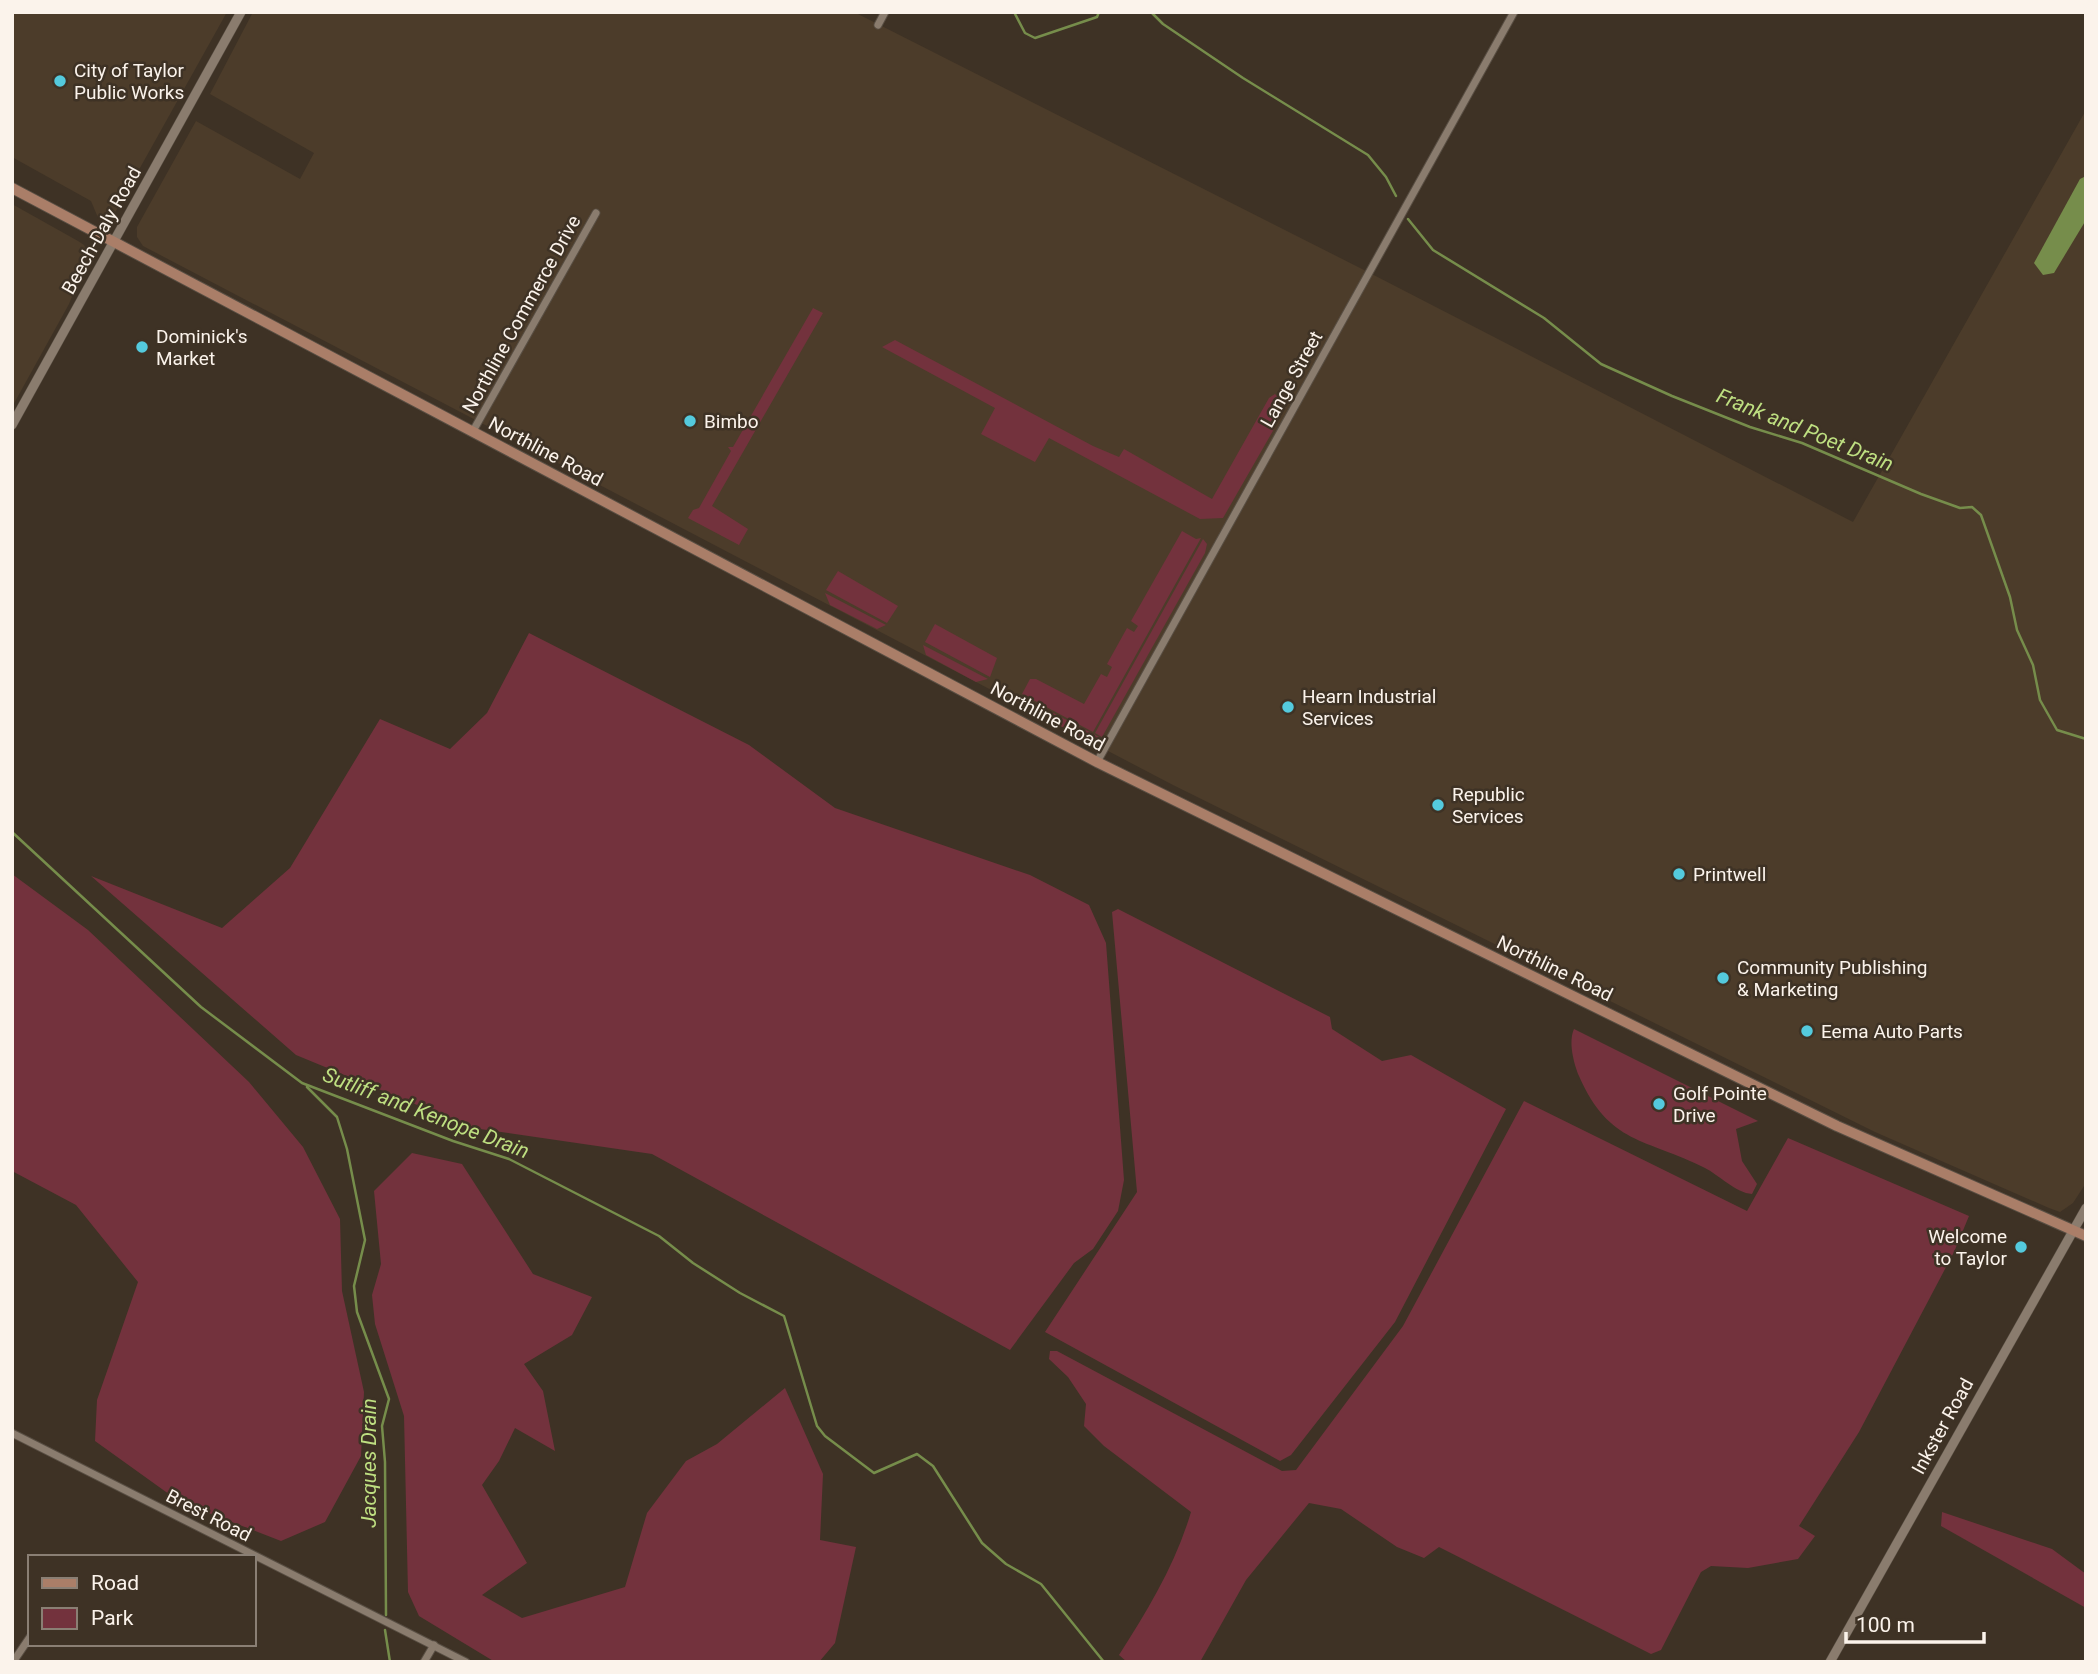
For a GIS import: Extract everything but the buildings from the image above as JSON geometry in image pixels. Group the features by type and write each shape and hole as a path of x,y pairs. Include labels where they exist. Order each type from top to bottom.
{"main road":[{"name":"Northline Road","path":"12,188 1097,762 1837,1126 2086,1236"}],"street":[{"name":"Beech-Daly Road","path":"12,425 241,12"},
{"path":"878,25 885,12"},
{"name":"Lange Street","path":"1097,762 1514,12"},
{"name":"Northline Commerce Drive","path":"472,431 596,213"},
{"name":"Inkster Road","path":"1830,1662 2086,1208"},
{"name":"Brest Road","path":"12,1433 247,1554"},
{"name":"Brest Road","path":"256,1558 466,1662"},
{"path":"13,1662 28,1640"},
{"path":"425,1662 434,1645"}],"shaded area":[{"path":"12,12 227,12 112,218 99,220 91,201 12,157"},
{"path":"253,12 854,12 1364,270 1853,522 2086,110 2086,1183 2073,1203 2060,1212 1875,1132 1173,785 143,246 137,237 137,227 196,121 300,179 314,153 210,94"},
{"path":"2086,176 2086,220 2054,273 2043,275 2034,263 2080,179"},
{"path":"12,204 84,245 89,256 69,304 12,407"}],"green space":[{"path":"813,308 823,313 712,506 748,529 739,545 688,518 693,510 699,508 731,451 728,447 733,447"},
{"path":"895,340 1093,446 1119,457 1124,449 1212,499 1269,398 1275,394 1282,402 1274,429 1223,518 1200,519 1049,438 1035,462 981,434 995,408 882,347"},
{"path":"1182,531 1196,539 1201,538 1093,732 1022,694 1030,679 1036,679 1084,704 1101,674 1107,677 1112,667 1107,664 1127,628 1134,632 1138,626 1131,621"},
{"path":"1203,539 1207,544 1205,553 1102,737 1095,733"},
{"path":"838,571 898,606 887,623 826,590"},
{"path":"825,593 886,625 877,629 830,605"},
{"path":"935,624 997,658 990,677 925,642"},
{"path":"529,633 749,745 835,808 1030,875 1089,905 1106,943 1124,1180 1118,1211 1093,1249 1074,1263 1010,1350 652,1154 473,1128 296,1055 91,876 222,928 290,868 380,719 450,749 487,713"},
{"path":"923,645 988,679 976,682 926,655"},
{"path":"1021,696 1101,738 1087,740 1025,707"},
{"path":"12,874 88,930 249,1082 303,1147 340,1219 342,1291 364,1392 361,1456 325,1522 281,1541 180,1502 95,1441 97,1400 138,1282 76,1205 12,1171"},
{"path":"1118,909 1330,1017 1332,1029 1382,1061 1411,1055 1506,1109 1395,1322 1291,1455 1280,1461 1045,1332 1137,1192 1112,912"},
{"name":"Golf Pointe Drive","path":"1574,1029 1758,1121 1736,1129 1742,1161 1757,1184 1752,1194 1734,1187 1705,1168 1616,1128 1591,1099 1577,1071 1572,1046"},
{"path":"1524,1101 1747,1211 1788,1138 1969,1216 1954,1252 1859,1432 1799,1526 1815,1536 1798,1559 1748,1568 1711,1566 1701,1572 1661,1650 1651,1654 1439,1547 1424,1558 1397,1547 1341,1509 1309,1503 1246,1580 1200,1662 1127,1662 1119,1655 1160,1586 1178,1550 1191,1512 1104,1446 1084,1426 1086,1404 1068,1377 1049,1359 1050,1351 1057,1351 1282,1471 1296,1470 1403,1326"},
{"path":"412,1153 462,1164 533,1274 592,1297 572,1335 524,1364 543,1391 555,1451 515,1428 499,1461 482,1485 527,1563 482,1595 522,1618 625,1587 647,1513 686,1461 717,1444 785,1388 823,1474 820,1540 856,1547 835,1643 819,1662 495,1662 419,1616 408,1592 404,1416 375,1324 372,1295 381,1264 374,1191"},
{"path":"1942,1512 2052,1549 2086,1574 2086,1608 1941,1526"}],"waterway":[{"name":"Frank and Poet Drain","path":"1014,12 1025,33 1035,38 1097,17 1099,12"},
{"name":"Frank and Poet Drain","path":"1151,12 1163,24 1243,78 1368,155 1386,177 1396,196"},
{"name":"Frank and Poet Drain","path":"1408,219 1433,250 1544,318 1601,364 1672,396 1750,427 1802,443 1921,494 1960,508 1972,507 1981,515 2010,597 2017,630 2033,665 2040,700 2057,730 2086,739"},
{"name":"Sutliff and Kenope Drain","path":"12,832 201,1007 302,1083 453,1141 509,1159 659,1236 693,1263 740,1293 784,1316 817,1426 825,1436 874,1473 917,1454 933,1466 982,1543 1006,1564 1041,1584 1104,1662"},
{"name":"Jacques Drain","path":"307,1087 337,1117 347,1149 365,1240 354,1286 357,1312 389,1399 382,1426 385,1462 386,1615"},
{"name":"Jacques Drain","path":"385,1630 390,1662"}],"place":[{"name":"City of Taylor Public Works","path":"60,81"},
{"name":"Dominick's Market","path":"142,347"},
{"name":"Bimbo","path":"690,421"},
{"name":"Hearn Industrial Services","path":"1288,707"},
{"name":"Republic Services","path":"1438,805"},
{"name":"Printwell","path":"1679,874"},
{"name":"Community Publishing & Marketing","path":"1723,978"},
{"name":"Eema Auto Parts","path":"1807,1031"},
{"name":"Golf Pointe Drive","path":"1659,1104"},
{"name":"Welcome to Taylor","path":"2021,1247"}]}
